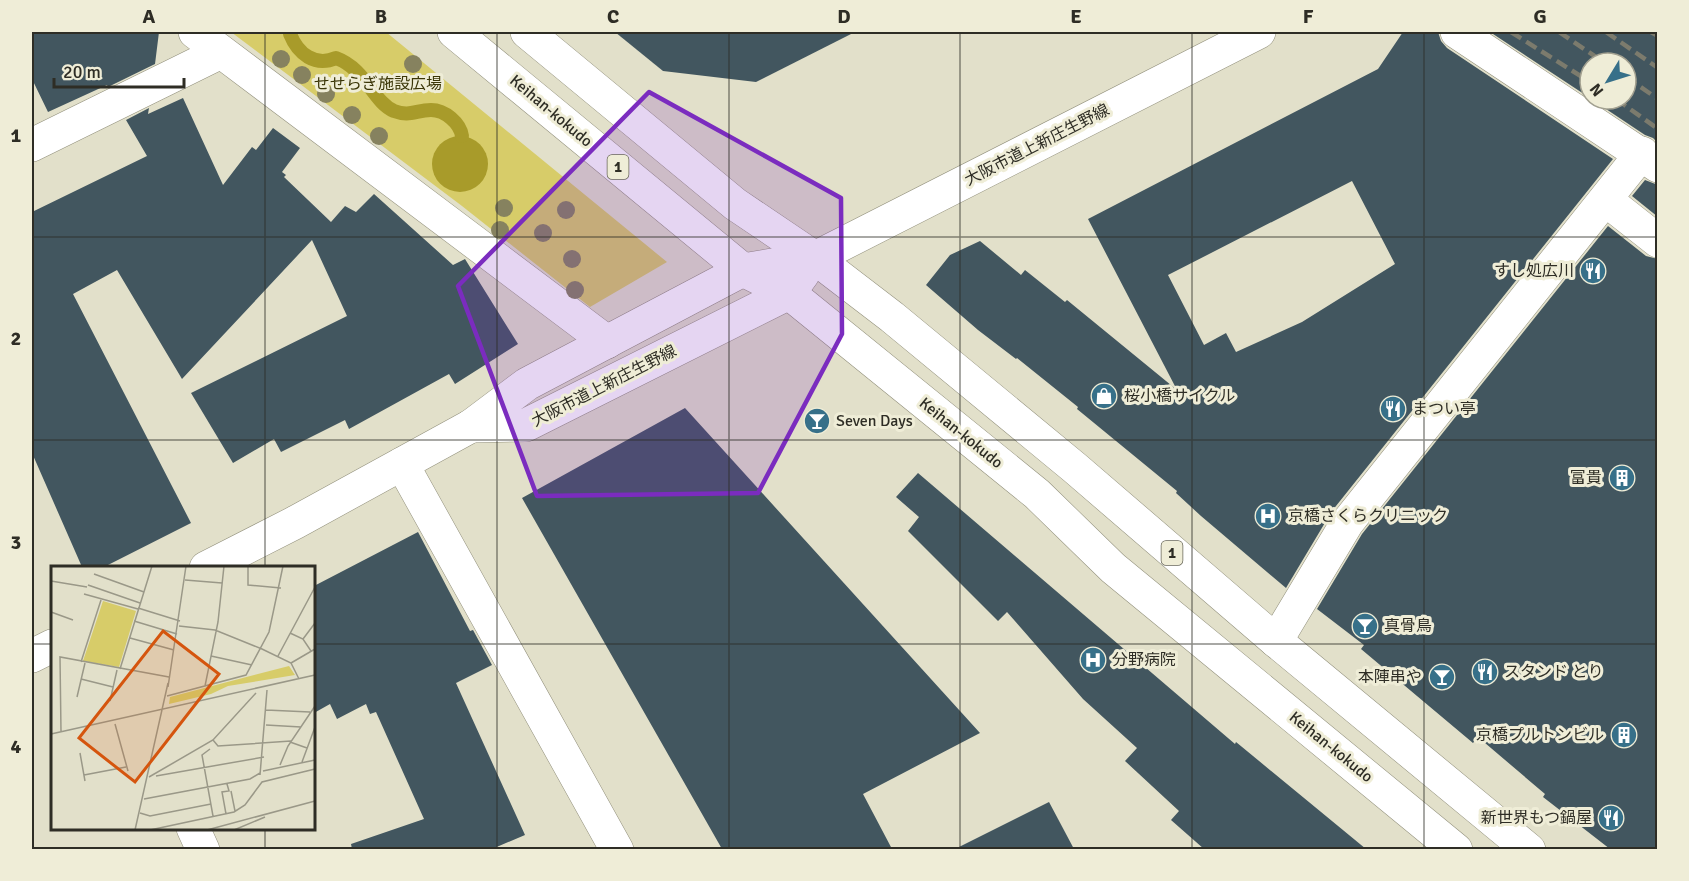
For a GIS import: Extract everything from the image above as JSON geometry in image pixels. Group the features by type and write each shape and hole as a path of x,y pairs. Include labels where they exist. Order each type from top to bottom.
{"main road":[{"path":"195,32 607,342"},
{"name":"Keihan-kokudo","path":"454,32 743,270 789,293 1037,494 1113,568 1456,849"},
{"name":"1","path":"527,32 735,204 815,258 892,318 1075,468 1276,641 1529,849"},
{"name":"大阪市道上新庄生野線","path":"208,566 296,522 471,426 527,384 743,270 815,258 1260,32"},
{"path":"1276,641 1347,523 1606,200 1650,160 1457,32"},
{"path":"32,145 221,52"},
{"path":"1606,200 1658,241"},
{"name":"大阪市道上新庄生野線","path":"471,426 526,425 789,293 815,258"},
{"path":"402,464 617,849"},
{"path":"32,656 51,646"},
{"path":"194,830 203,849"}],"highlighted area":[{"path":"649,92 841,198 842,334 758,493 537,496 458,286"}],"green space":[{"name":"せせらぎ施設広場","path":"231,32 386,32 667,262 590,307 462,206"}],"shaded area":[{"path":"454,136 466,136 476,140 484,148 488,164 484,180 476,188 466,192 454,192 444,188 436,180 432,170 432,158 436,148 444,140"}],"building":[{"path":"32,32 159,32 155,64 48,112 32,79"},
{"path":"615,32 855,32 756,82 663,71"},
{"path":"1403,32 1438,32 1447,48 1613,159 1332,511 1286,588 1201,516 1176,493 1177,491 1077,409 1078,407 978,330 926,285 950,255 980,241 1021,275 1025,270 1065,302 1067,300 1177,390 1088,219 1378,69","holes":["1352,181 1395,264 1302,322 1236,352 1226,333 1204,345 1168,275"]},
{"path":"1490,32 1658,32 1658,143 1609,111 1638,111 1638,51 1578,51 1578,90"},
{"path":"183,98 223,185 252,147 256,150 273,128 300,148 282,172 286,175 284,177 331,222 345,206 356,212 374,194 453,265 465,259 518,344 455,384 449,374 349,429 345,420 281,452 274,439 233,463 191,393 347,316 312,240 182,379 117,270 73,294 191,523 106,566 82,566 32,453 32,212 147,156 126,120 149,108 148,114"},
{"path":"1645,180 1658,185 1658,217 1632,196"},
{"path":"1608,226 1646,256 1658,259 1658,849 1610,849 1543,797 1545,794 1478,737 1473,743 1361,649 1364,645 1317,609 1362,534"},
{"path":"685,408 980,733 863,794 892,849 722,849 522,498"},
{"path":"918,473 1235,744 1236,742 1366,849 1204,849 1171,820 1179,811 1125,761 1137,748 1083,699 1007,612 998,621 908,531 919,517 896,497"},
{"path":"418,532 470,631 473,630 492,665 456,683 525,835 492,849 352,849 351,844 424,819 376,712 370,714 366,704 337,719 330,704 315,712 315,585"},
{"path":"1049,802 1074,849 955,849"}],"waterway":[{"path":"290,34 293,41 308,57 321,61 336,58 346,63 362,77 387,107 404,113 426,110 441,112 455,122 462,136"}],"railway":[{"path":"1511,32 1578,74"},
{"path":"1559,32 1587,51"},
{"path":"1606,32 1658,68"},
{"path":"1651,32 1658,36"},
{"path":"1638,85 1658,99"},
{"path":"1633,111 1658,129"}],"place":[{"name":"すし処広川","path":"1593,271"},
{"name":"桜小橋サイクル","path":"1104,396"},
{"name":"まつい亭","path":"1393,409"},
{"name":"Seven Days","path":"817,421"},
{"name":"富貴","path":"1622,478"},
{"name":"京橋さくらクリニック","path":"1268,516"},
{"name":"真骨鳥","path":"1365,626"},
{"name":"分野病院","path":"1093,660"},
{"name":"スタンド とり","path":"1485,672"},
{"name":"本陣串や","path":"1442,677"},
{"name":"京橋プルトンビル","path":"1624,735"},
{"name":"新世界もつ鍋屋","path":"1611,818"}]}
